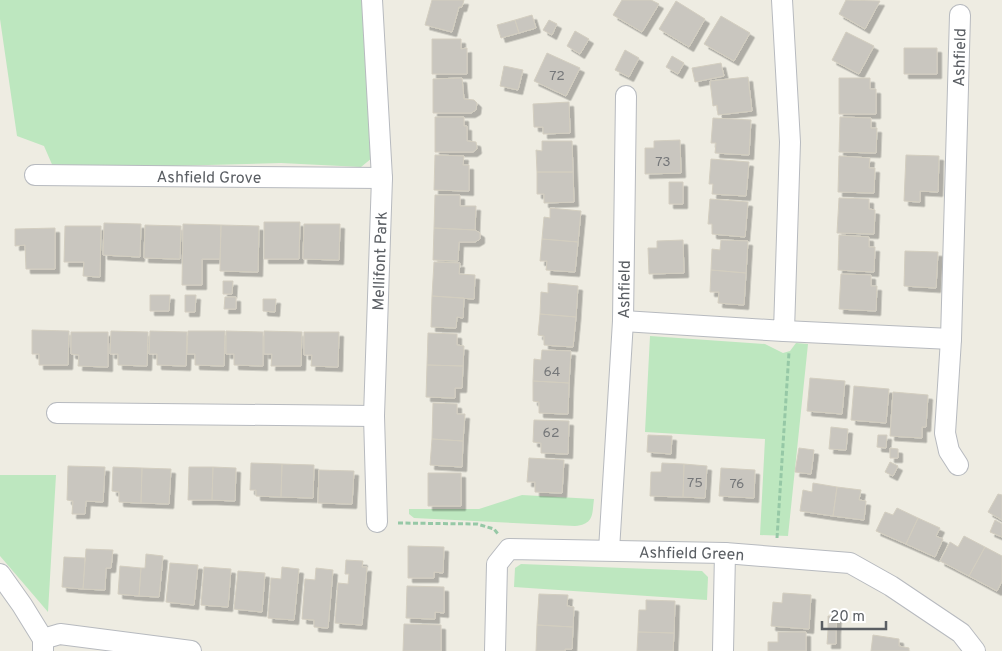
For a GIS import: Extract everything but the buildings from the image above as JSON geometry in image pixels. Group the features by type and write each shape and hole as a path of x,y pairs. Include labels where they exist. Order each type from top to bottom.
{"street":[{"name":"Mellifont Park","path":"372,0 382,178 374,416 377,522"},
{"path":"782,0 790,142 787,331"},
{"name":"Ashfield","path":"958,465 949,452 945,433 951,339 960,15"},
{"name":"Ashfield","path":"626,96 623,321 951,339"},
{"name":"Ashfield Grove","path":"35,175 382,178"},
{"path":"495,651 497,564 509,549 609,550 623,321"},
{"path":"57,414 374,416"},
{"name":"Ashfield Green","path":"609,550 725,553 850,563 891,586 961,633 975,651"},
{"path":"723,651 725,553"},
{"path":"0,574 22,605 43,645 60,634 191,651"}],"path":[{"path":"776,557 787,331"},
{"path":"377,522 477,524 494,529 509,549"}],"green space":[{"path":"0,0 364,0 372,158 361,167 281,163 54,169 44,146 17,136 0,19"},
{"path":"650,336 765,344 783,353 790,351 796,343 808,344 788,536 760,535 765,439 645,432"},
{"path":"0,475 56,475 48,612 0,556"},
{"path":"522,495 594,499 591,518 586,523 575,526 414,518 409,514 409,509 479,509"},
{"path":"521,564 702,571 708,577 707,600 514,587 515,568"}]}
